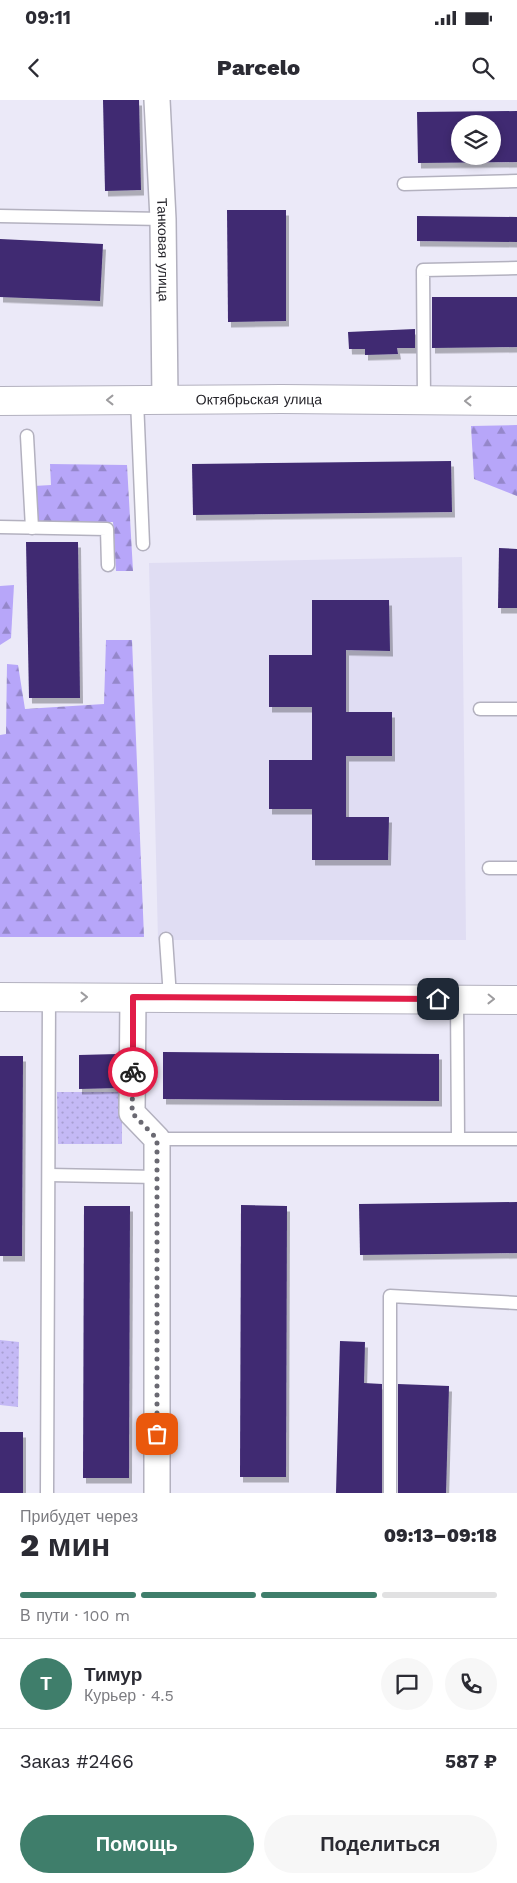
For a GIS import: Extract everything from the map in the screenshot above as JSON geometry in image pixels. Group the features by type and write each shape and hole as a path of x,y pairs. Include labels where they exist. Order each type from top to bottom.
{"main road":[{"name":"Октябрьская улица","path":"0,400 517,401"},
{"path":"0,997 517,1000"}],"street":[{"name":"Танковая улица","path":"157,100 163,219 166,400"},
{"path":"133,997 132,1113 157,1139 157,1493"}],"lane":[{"path":"404,184 517,181"},
{"path":"0,216 163,219"},
{"path":"424,400 423,270 517,268"},
{"path":"137,400 143,544"},
{"path":"27,436 32,528"},
{"path":"0,527 107,530 108,565"},
{"path":"480,709 517,709"},
{"path":"489,868 517,868"},
{"path":"166,939 170,997"},
{"path":"47,1493 49,997"},
{"path":"457,999 458,1138"},
{"path":"157,1139 517,1139"},
{"path":"49,1175 157,1176"},
{"path":"390,1493 390,1296 517,1303"}],"shaded area":[{"path":"462,557 466,940 158,940 149,563"},
{"path":"57,1092 122,1092 122,1144 58,1144"},
{"path":"0,1340 19,1342 18,1407 0,1405"}],"green space":[{"path":"517,425 517,496 474,479 471,426"},
{"path":"50,464 127,465 133,571 116,571 113,522 36,523 34,486 51,485"},
{"path":"14,585 11,638 0,645 0,586"},
{"path":"106,640 132,640 144,937 0,937 0,735 6,734 7,664 18,665 25,709 104,704"}],"building":[{"path":"103,100 139,100 141,190 105,191"},
{"path":"517,111 517,162 501,162 501,115 451,115 451,163 418,163 417,112"},
{"path":"227,210 286,210 286,321 228,322"},
{"path":"417,216 517,217 517,242 417,241"},
{"path":"0,239 103,244 100,301 0,297"},
{"path":"432,297 517,297 517,347 432,348"},
{"path":"415,329 415,348 397,348 398,354 365,355 365,349 349,349 348,332"},
{"path":"451,461 452,512 193,515 192,464"},
{"path":"26,542 78,542 80,698 29,698"},
{"path":"499,548 517,549 517,608 498,608"},
{"path":"312,600 389,600 390,651 346,650 346,712 392,712 392,756 346,756 346,817 389,817 388,860 312,860 312,809 269,809 269,760 312,760 312,707 269,707 269,655 312,655"},
{"path":"163,1052 439,1054 439,1101 163,1099"},
{"path":"118,1054 118,1088 79,1089 79,1055"},
{"path":"0,1056 23,1056 22,1256 0,1256"},
{"path":"517,1202 517,1253 360,1255 359,1204"},
{"path":"241,1205 287,1206 286,1477 240,1477"},
{"path":"84,1206 130,1206 129,1478 83,1478"},
{"path":"340,1341 365,1342 364,1383 382,1384 382,1493 336,1493"},
{"path":"398,1384 449,1386 446,1493 398,1493"},
{"path":"0,1432 23,1432 23,1493 0,1493"}],"way so far":[{"path":"133,1072 132,1113 157,1139 157,1434"}],"route":[{"path":"133,1072 133,997 438,999"}]}
